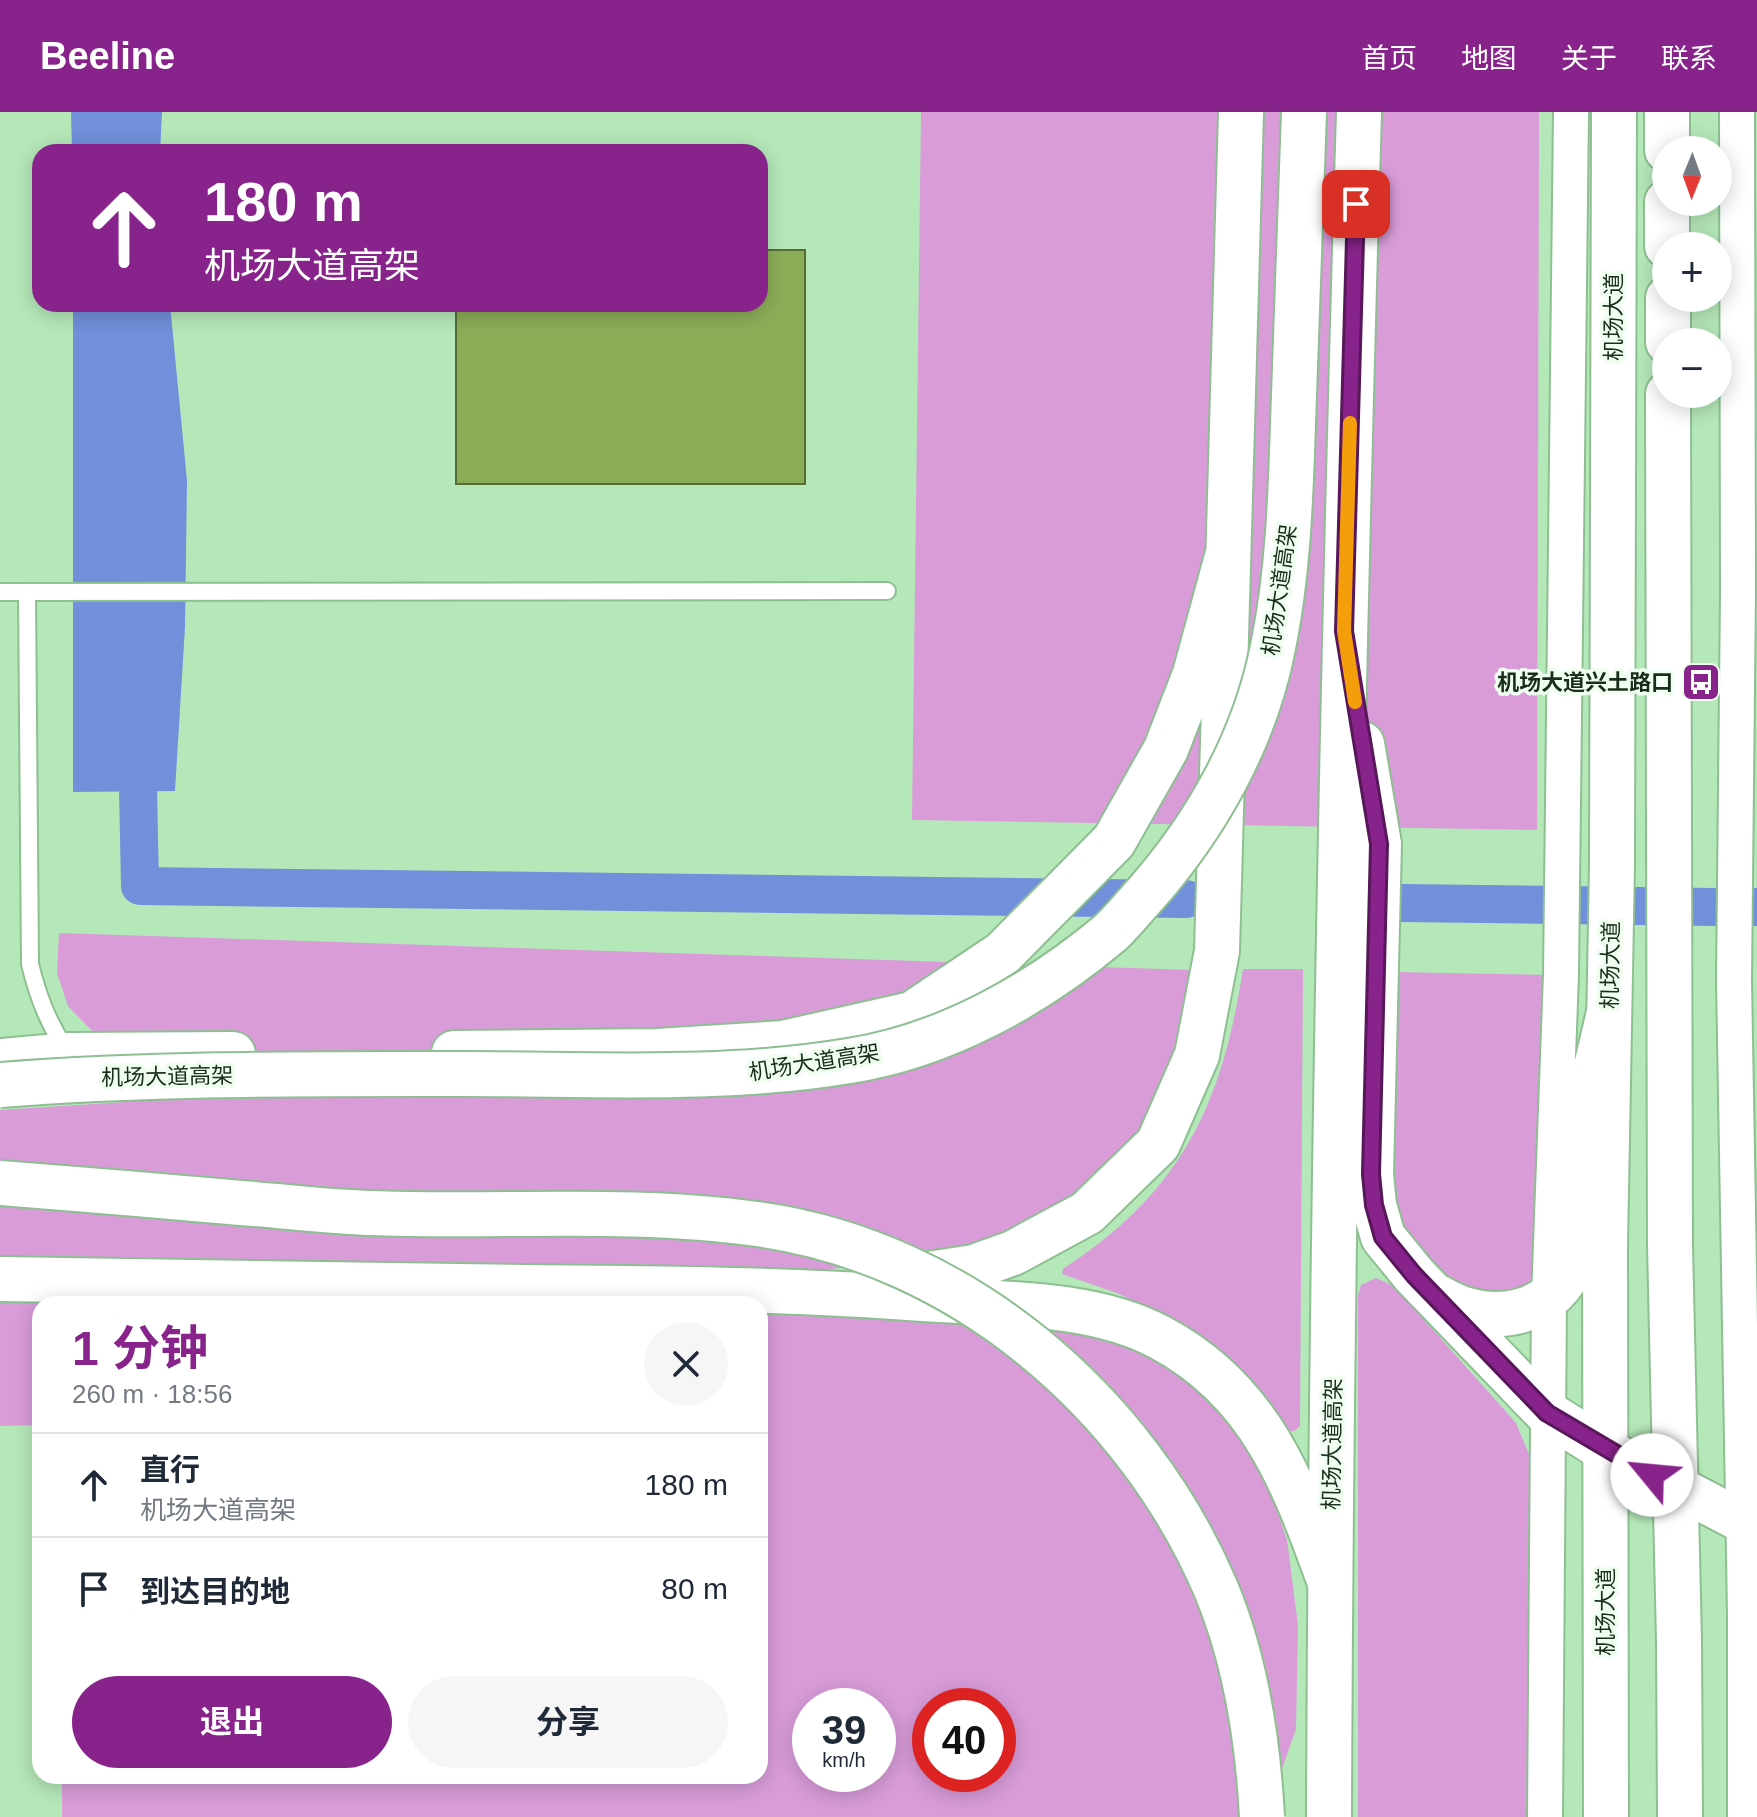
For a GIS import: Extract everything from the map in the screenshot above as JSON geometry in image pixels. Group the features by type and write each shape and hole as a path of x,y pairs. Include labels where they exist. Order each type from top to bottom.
{"main road":[{"path":"819,1291 974,1267 1013,1253 1087,1213 1158,1144 1197,1055 1217,951 1241,112"},
{"name":"机场大道高架","path":"0,1085 100,1077 226,1074 748,1074 854,1061 943,1036 1023,996 1112,931 1171,865 1214,801 1248,731 1272,651 1285,568 1291,494 1304,112"},
{"name":"机场大道高架","path":"1329,1817 1344,631 1359,112"},
{"name":"机场大道","path":"1606,1817 1605,1247 1612,864 1614,112"},
{"path":"1667,112 1667,136"},
{"path":"1668,408 1670,1245 1680,1817"},
{"path":"0,1061 69,1055 658,1051 783,1043 912,1014 1003,953 1114,841 1166,749 1195,674 1228,553"},
{"path":"1344,631 1379,844 1371,1174 1374,1205 1383,1237 1414,1275 1547,1413 1606,1450"},
{"path":"1414,1275 1442,1299 1491,1316 1522,1313 1549,1298 1565,1279 1576,1254 1579,1151 1609,993"},
{"path":"0,1183 368,1213 674,1216 760,1224 842,1243 903,1266 1022,1335 1077,1385 1149,1468 1186,1528 1217,1591 1239,1657 1255,1726 1262,1817"},
{"path":"0,1279 819,1291 1055,1309 1110,1317 1160,1337 1210,1368 1264,1432 1297,1493 1330,1583"}],"street":[{"path":"1545,1817 1547,1413 1561,975 1571,112"},
{"path":"1737,112 1738,592 1734,980 1750,1526 1745,1817"},
{"path":"1606,1450 1750,1526"}],"lane":[{"path":"0,592 887,591"},
{"path":"27,592 30,964 49,1023 69,1055"}],"shaded area":[{"path":"921,112 1539,112 1537,830 912,820"},
{"path":"59,933 1192,970 1189,1021 1154,1104 1131,1142 1082,1197 967,1256 799,1272 0,1264 0,1110 125,1102 123,1045 94,1033 68,1006 57,973"},
{"path":"1243,969 1303,969 1300,1426 1294,1431 1289,1431 1270,1403 1254,1388 1160,1314 1117,1293 1062,1274 1063,1269 1104,1240 1138,1209 1189,1142 1208,1104 1223,1063"},
{"path":"1394,972 1547,975 1538,1269 1528,1286 1494,1303 1447,1284 1390,1214"},
{"path":"1376,1278 1394,1286 1516,1423 1533,1464 1536,1817 1358,1817 1358,1295 1361,1285"},
{"path":"0,1297 32,1298 32,1425 0,1426"},
{"path":"768,1304 1052,1318 1168,1361 1228,1411 1264,1473 1287,1540 1298,1625 1296,1729 1265,1817 62,1817 62,1784 768,1784"}],"water":[{"path":"71,112 162,112 160,144 72,144"},
{"path":"73,312 171,312 187,481 185,627 175,791 73,792"}],"building":[{"path":"768,250 805,250 805,484 456,484 456,312 768,312"}],"waterway":[{"path":"137,739 140,886 1186,899"},
{"path":"1400,903 1714,907"}],"slow traffic":[{"path":"1350,423 1344,631 1355,702"}],"place":[{"name":"机场大道兴土路口","path":"1701,682"}],"route":[{"path":"1356,204 1344,631 1379,844 1371,1174 1374,1205 1383,1237 1414,1275 1547,1413 1652,1475"}]}
